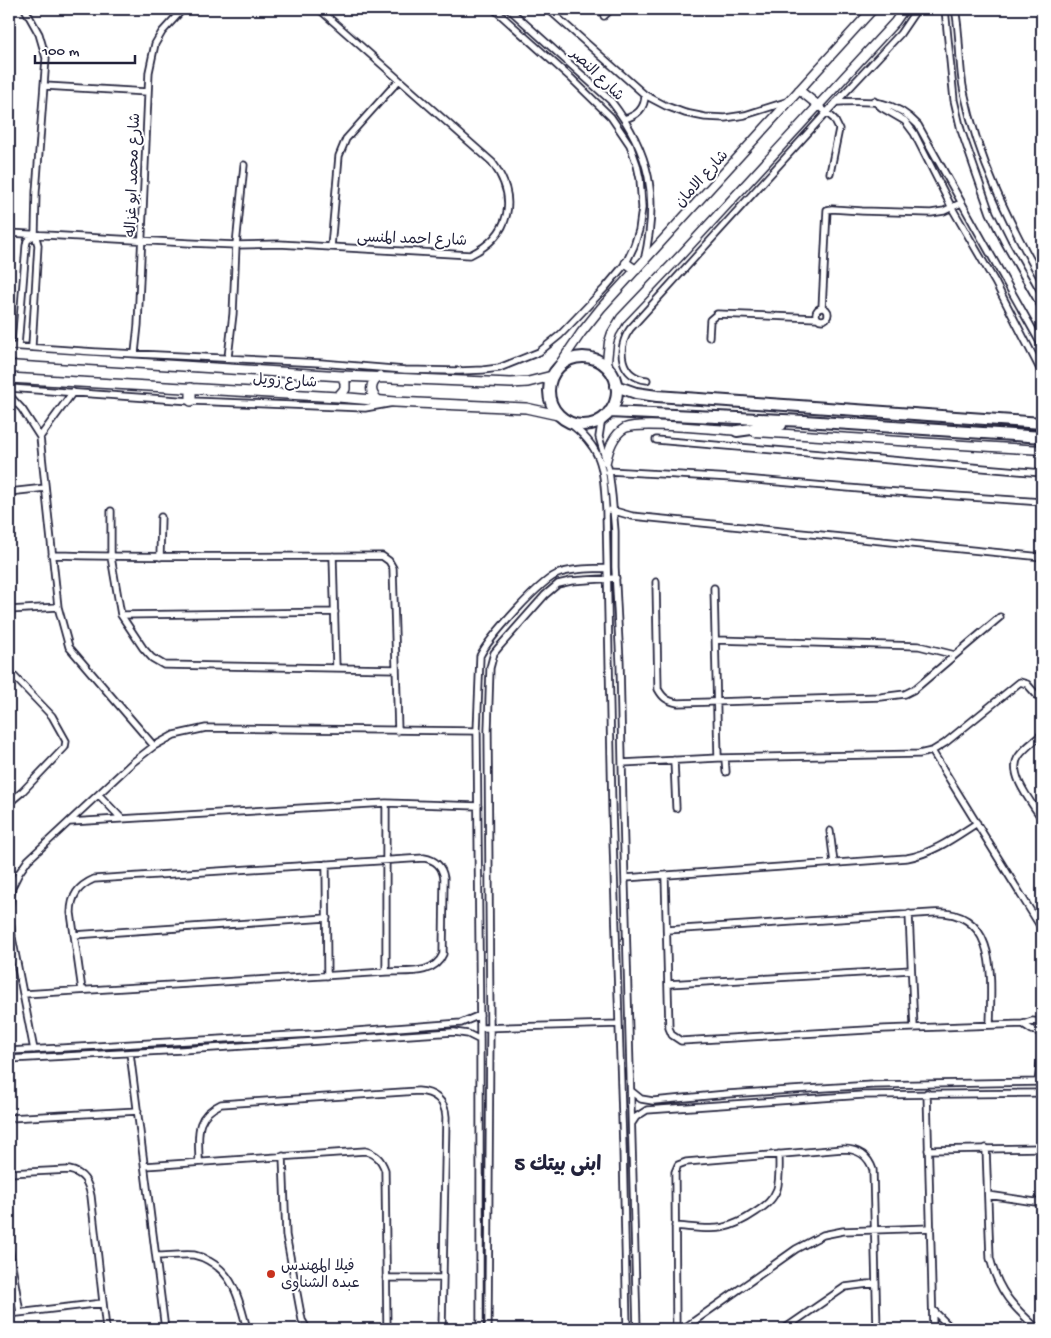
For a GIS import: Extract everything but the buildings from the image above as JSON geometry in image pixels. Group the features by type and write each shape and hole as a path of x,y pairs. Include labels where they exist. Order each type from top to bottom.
{"highway":[{"path":"582,357 596,360 608,369 616,386 616,400 607,415 593,424 586,425 568,422 558,415 551,405 549,393 554,373 567,361 582,357"},
{"path":"616,386 636,393 657,396 1042,423"},
{"path":"607,415 805,421 1042,437"},
{"path":"738,431 805,421"}],"main road":[{"name":"شارع زويل","path":"9,356 96,356 342,376 380,376 511,383 528,382 554,373"},
{"path":"338,397 345,389 346,382 342,376"},
{"path":"380,376 374,381 371,388 373,396 380,401"},
{"name":"شارع زويل","path":"9,378 395,402 526,408 558,415"},
{"path":"191,388 191,401"}],"street":[{"path":"25,9 39,34 46,58 36,192 34,234 38,246 32,346"},
{"name":"شارع محمد ابو غزاله","path":"134,353 138,325 149,72 155,44 162,32 183,9"},
{"name":"شارع احمد المنسى","path":"9,233 236,245 279,244 470,255 482,249 493,240 504,224 508,201 506,187 492,162 319,9"},
{"path":"9,346 32,346 96,356 134,353 228,357 405,370 483,370 499,368 539,352 560,335 626,263 636,238 642,208 640,179 638,165 630,145 620,128 592,98 494,9"},
{"name":"شارع النصر","path":"509,9 599,90 624,119 638,142 646,165 652,214 644,262"},
{"name":"شارع النصر","path":"548,9 645,94 666,106 685,113 725,118 745,115 790,101"},
{"path":"604,16 611,9"},
{"name":"شارع الامان","path":"554,373 591,320 873,9"},
{"path":"608,369 609,342 621,318 819,106 895,22 904,9"},
{"path":"648,380 637,377 625,364 621,348 626,335 836,102 900,34 917,9"},
{"path":"945,9 954,100 959,125 981,190 997,228 1042,308"},
{"path":"955,9 963,87 971,122 1004,208 1042,281"},
{"path":"331,247 339,156 342,147 346,139 399,80"},
{"path":"45,86 147,92"},
{"path":"799,90 836,122 839,132 830,173"},
{"path":"624,119 640,111 645,94"},
{"path":"836,102 874,101 888,104 902,110 918,125 1042,346"},
{"path":"874,101 909,125 952,208 995,282 1042,373"},
{"path":"959,125 971,122"},
{"path":"228,357 244,165"},
{"path":"981,190 994,185"},
{"path":"709,337 710,320 717,314 817,318 821,321 827,317 827,313 822,308 828,210 832,208 862,212 931,213 944,211 961,203"},
{"path":"18,346 26,246 27,241 34,234"},
{"path":"626,263 636,270"},
{"path":"817,318 816,312 822,308"},
{"path":"9,388 191,401 365,408 390,405 395,402"},
{"path":"40,437 73,392"},
{"path":"9,395 22,409 40,437 58,607 67,643 72,652 154,746"},
{"path":"606,461 599,437 601,424 607,415"},
{"path":"568,422 586,437 606,471"},
{"path":"627,1329 612,810 610,658 606,578 609,510 606,461 610,446 619,432 629,427 650,425 1042,450"},
{"path":"656,440 1042,473"},
{"path":"606,471 733,478 1042,502"},
{"path":"9,492 45,488"},
{"path":"609,510 615,531 620,662 637,1329"},
{"path":"609,510 637,516 1042,557"},
{"path":"111,511 111,557 121,615 143,648 152,658 164,665 396,669"},
{"path":"160,558 161,517"},
{"path":"607,531 615,531"},
{"path":"52,555 160,558 382,556 393,568 398,730"},
{"path":"333,556 336,668"},
{"path":"480,1329 480,1015 477,731 480,656 484,648 513,615 538,588 553,576 568,571 607,568"},
{"path":"488,1329 490,1028 488,730 490,668 494,654 545,595 558,584 571,581 616,578"},
{"path":"656,582 658,689 662,697 669,702 893,697 915,689 1000,617"},
{"path":"714,588 717,702 722,758 726,772"},
{"path":"9,610 58,607"},
{"path":"121,615 335,612"},
{"path":"513,615 521,622"},
{"path":"716,640 919,646 955,655"},
{"path":"9,671 52,716 66,741 65,747 9,803"},
{"path":"622,763 722,758 919,754 932,751 945,743 1020,682 1027,684 1042,701"},
{"path":"34,1050 24,994 10,937 9,902 15,880 28,860 132,763 154,746 174,735 206,728 477,731"},
{"path":"1042,734 1018,756 1015,764 1015,773 1018,780 1042,819"},
{"path":"932,751 1042,929"},
{"path":"674,760 676,808"},
{"path":"99,795 122,819"},
{"path":"70,822 386,803 478,806"},
{"path":"386,803 386,972"},
{"path":"612,810 623,810"},
{"path":"625,878 917,856 937,849 977,823"},
{"path":"830,831 834,863"},
{"path":"24,994 429,970 436,966 443,954 444,878 440,866 430,859 386,860 94,879 86,882 79,888 71,904 82,990"},
{"path":"326,864 327,976"},
{"path":"666,876 669,1028 672,1035 681,1041 1023,1024 1032,1021 1042,1022"},
{"path":"479,910 489,910"},
{"path":"667,930 909,914 953,913 967,919 978,930 985,945 990,963 990,1025"},
{"path":"909,914 914,1028"},
{"path":"74,935 327,918"},
{"path":"668,984 911,970"},
{"path":"9,1051 330,1033 454,1023 468,1021 480,1015"},
{"path":"454,1023 454,1032"},
{"path":"480,1028 619,1024"},
{"path":"1023,1024 1032,1030 1042,1033"},
{"path":"9,1059 454,1032 468,1034 480,1040"},
{"path":"181,1041 182,1050"},
{"path":"80,1047 81,1056"},
{"path":"631,1091 641,1099 653,1101 727,1094 872,1085 1040,1082 1042,1048"},
{"path":"130,1053 165,1329"},
{"path":"983,1083 984,1092"},
{"path":"798,1089 798,1098"},
{"path":"199,1162 199,1128 207,1113 221,1104 418,1091 436,1095 442,1102 445,1110 442,1329"},
{"path":"632,1123 641,1113 654,1109 798,1098 927,1093 1042,1092"},
{"path":"927,1093 933,1329"},
{"path":"727,1094 728,1104"},
{"path":"653,1101 654,1109"},
{"path":"9,1118 138,1111"},
{"path":"480,1129 489,1129"},
{"path":"986,1148 990,1258 993,1271 1001,1289 1012,1306 1038,1329"},
{"path":"928,1150 1042,1148"},
{"path":"676,1329 675,1172 678,1165 686,1162 842,1149 852,1149 866,1157 873,1170 878,1329"},
{"path":"144,1166 365,1151 377,1156 385,1170 387,1329"},
{"path":"675,1226 724,1228 747,1218 764,1207 773,1197 778,1184 779,1154"},
{"path":"283,1156 286,1240 302,1320 307,1329"},
{"path":"9,1173 69,1170 83,1175 87,1181 91,1196 106,1329"},
{"path":"988,1195 1042,1203"},
{"path":"683,1329 778,1261 811,1240 838,1232 930,1228"},
{"path":"9,1247 20,1313"},
{"path":"156,1256 196,1255 212,1262 232,1282 247,1329"},
{"path":"386,1278 443,1278"},
{"path":"784,1329 845,1287 876,1283"},
{"path":"9,1314 103,1303"},
{"path":"933,1310 952,1329"}],"place":[{"name":"فيلا المهندس عبده الشناوى","path":"271,1274"}],"district":[{"name":"ابنى بيتك 5","path":"558,1163"}]}
